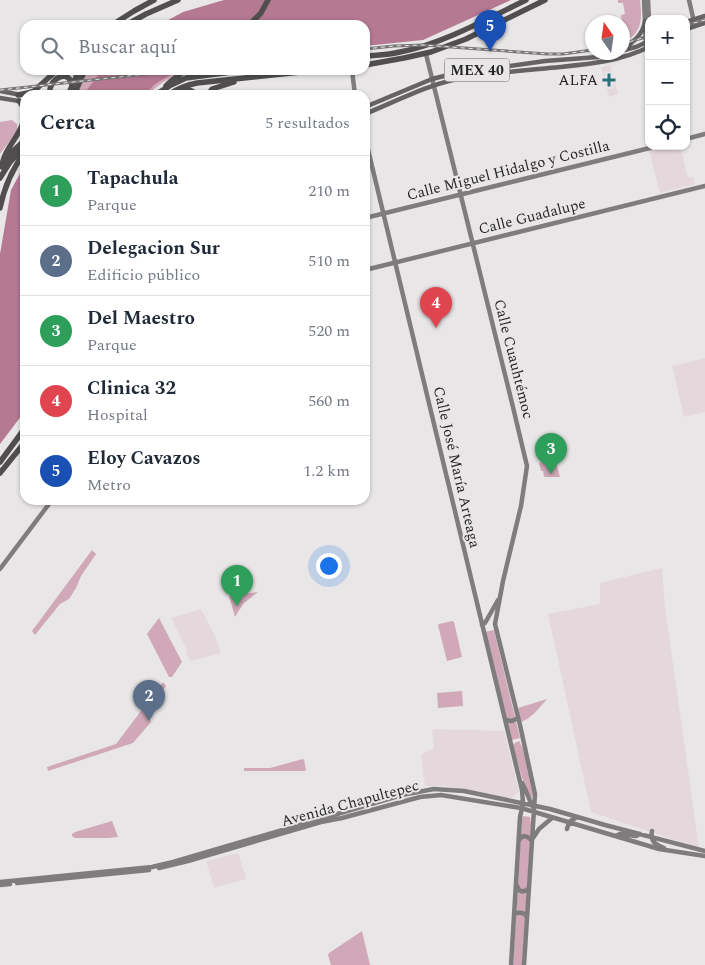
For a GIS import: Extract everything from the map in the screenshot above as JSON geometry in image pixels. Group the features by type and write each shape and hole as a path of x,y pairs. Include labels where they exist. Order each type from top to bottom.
{"highway":[{"path":"120,20 154,0"},
{"path":"135,20 167,0"},
{"path":"146,14 178,0"},
{"path":"254,20 261,13 268,0"},
{"name":"MEX 40","path":"370,56 400,53 422,46 450,36 526,0"},
{"name":"MEX 40","path":"370,63 426,54 466,39 545,0"},
{"path":"114,20 121,15 134,11"},
{"path":"370,62 400,53"},
{"path":"35,90 52,75"},
{"path":"70,90 78,75"},
{"path":"76,90 83,75"},
{"path":"163,89 170,80 178,75"},
{"path":"163,89 186,78 209,75"},
{"path":"176,90 197,83 272,75"},
{"path":"49,90 51,84 56,79 66,76 71,81 72,87"},
{"path":"211,90 244,78"},
{"path":"176,90 191,90"},
{"path":"1,169 4,156 20,129"},
{"path":"1,169 11,153 20,145"},
{"path":"0,178 14,156 20,151"},
{"path":"0,208 10,176 20,160"},
{"path":"0,463 20,435"},
{"path":"10,449 20,443"},
{"path":"0,473 20,447"}],"main road":[{"path":"690,20 705,16"},
{"path":"690,28 705,23"},
{"path":"630,44 640,36 645,25"},
{"path":"630,47 645,41"},
{"name":"MEX 40","path":"370,112 433,85 467,77 598,63 623,57 645,49"},
{"name":"MEX 40","path":"370,105 432,79 468,71 585,58"},
{"path":"0,91 20,99"},
{"path":"0,98 20,99"}],"street":[{"path":"644,0 646,15"},
{"path":"647,15 648,0"},
{"path":"689,0 695,26"},
{"name":"Calle Cuauhtémoc","path":"426,54 527,466 521,506 495,622 518,718"},
{"path":"353,75 354,90"},
{"path":"690,138 705,134"},
{"name":"Calle Miguel Hidalgo y Costilla","path":"370,217 645,149"},
{"name":"Calle José María Arteaga","path":"370,158 521,782 522,806 511,965"},
{"name":"Calle Guadalupe","path":"370,269 705,186"},
{"path":"0,569 48,505"},
{"path":"496,628 484,624 500,596"},
{"path":"506,720 512,722 518,718 534,789 524,965"},
{"path":"512,746 516,740 524,743"},
{"path":"521,782 533,805"},
{"name":"Avenida Chapultepec","path":"0,883 152,867 408,793 434,789 464,792 512,801 534,812 552,818 659,849 705,856"},
{"path":"451,796 453,794 463,794 464,792"},
{"path":"512,801 522,792"},
{"path":"395,803 403,799 408,793 413,798"},
{"name":"Avenida Chapultepec","path":"0,883 124,873 166,867 314,824 413,798 433,795 522,806 533,805 705,851"},
{"path":"567,829 568,823 576,817"},
{"path":"532,841 539,828 552,818"},
{"path":"652,831 651,837 653,842 670,851"},
{"path":"615,836 620,834 636,836 640,834"},
{"path":"519,841 522,837 526,836 532,841"},
{"path":"516,885 520,891 525,892 529,888"},
{"path":"514,914 519,912 527,917"}],"shaded area":[{"path":"224,0 511,0 423,40 370,45 370,20 168,20 183,12"},
{"path":"618,0 640,0 640,25 630,39 630,15 621,15 625,14 623,3 618,3"},
{"name":"ALFA","path":"610,65 618,94 609,97 601,67"},
{"path":"84,75 177,75 153,90 77,90"},
{"path":"98,75 170,75 149,90 87,90"},
{"path":"12,120 17,124 17,131 0,154 0,122"},
{"path":"681,150 688,178 693,177 695,184 660,193 649,151"},
{"path":"20,173 20,418 0,444 0,254 11,190"},
{"path":"705,358 705,412 684,417 672,366"},
{"path":"555,458 560,477 544,477 539,463"},
{"path":"92,550 96,554 81,576 69,599 60,604 35,635 32,631"},
{"path":"662,568 665,607 699,848 591,812 548,614 600,604 600,583"},
{"path":"258,592 243,604 235,617 229,596"},
{"path":"201,609 215,636 221,653 190,661 186,652 188,651 171,618"},
{"path":"159,618 182,662 172,677 169,677 147,634"},
{"path":"454,622 462,657 447,661 438,625"},
{"path":"494,630 520,738 512,740 485,632"},
{"path":"162,683 166,686 146,711 151,722 133,743 48,771 47,767 116,744"},
{"path":"462,691 463,706 438,708 437,693"},
{"path":"547,699 532,715 521,722 518,708"},
{"path":"432,729 504,731 519,791 512,798 444,786 425,786 421,755 434,748"},
{"path":"519,741 528,767 533,794 531,799 522,778 513,745"},
{"path":"303,759 305,771 244,771 244,768 270,768"},
{"path":"523,816 530,817 531,825 522,965 513,965 522,818"},
{"path":"112,821 118,837 75,838 72,836 75,832"},
{"path":"238,853 246,879 214,888 206,861"},
{"path":"362,931 370,965 331,965 329,953"}],"railway":[{"path":"690,24 705,20"},
{"path":"630,42 645,37"},
{"path":"370,48 423,45 547,54 585,51"},
{"path":"0,90 137,75"}],"place":[{"name":"Eloy Cavazos","path":"490,51"},
{"name":"ALFA","path":"609,80"},
{"name":"Clinica 32","path":"436,328"},
{"name":"Del Maestro","path":"551,474"},
{"name":"Tapachula","path":"237,606"},
{"name":"Delegacion Sur","path":"149,721"}]}
